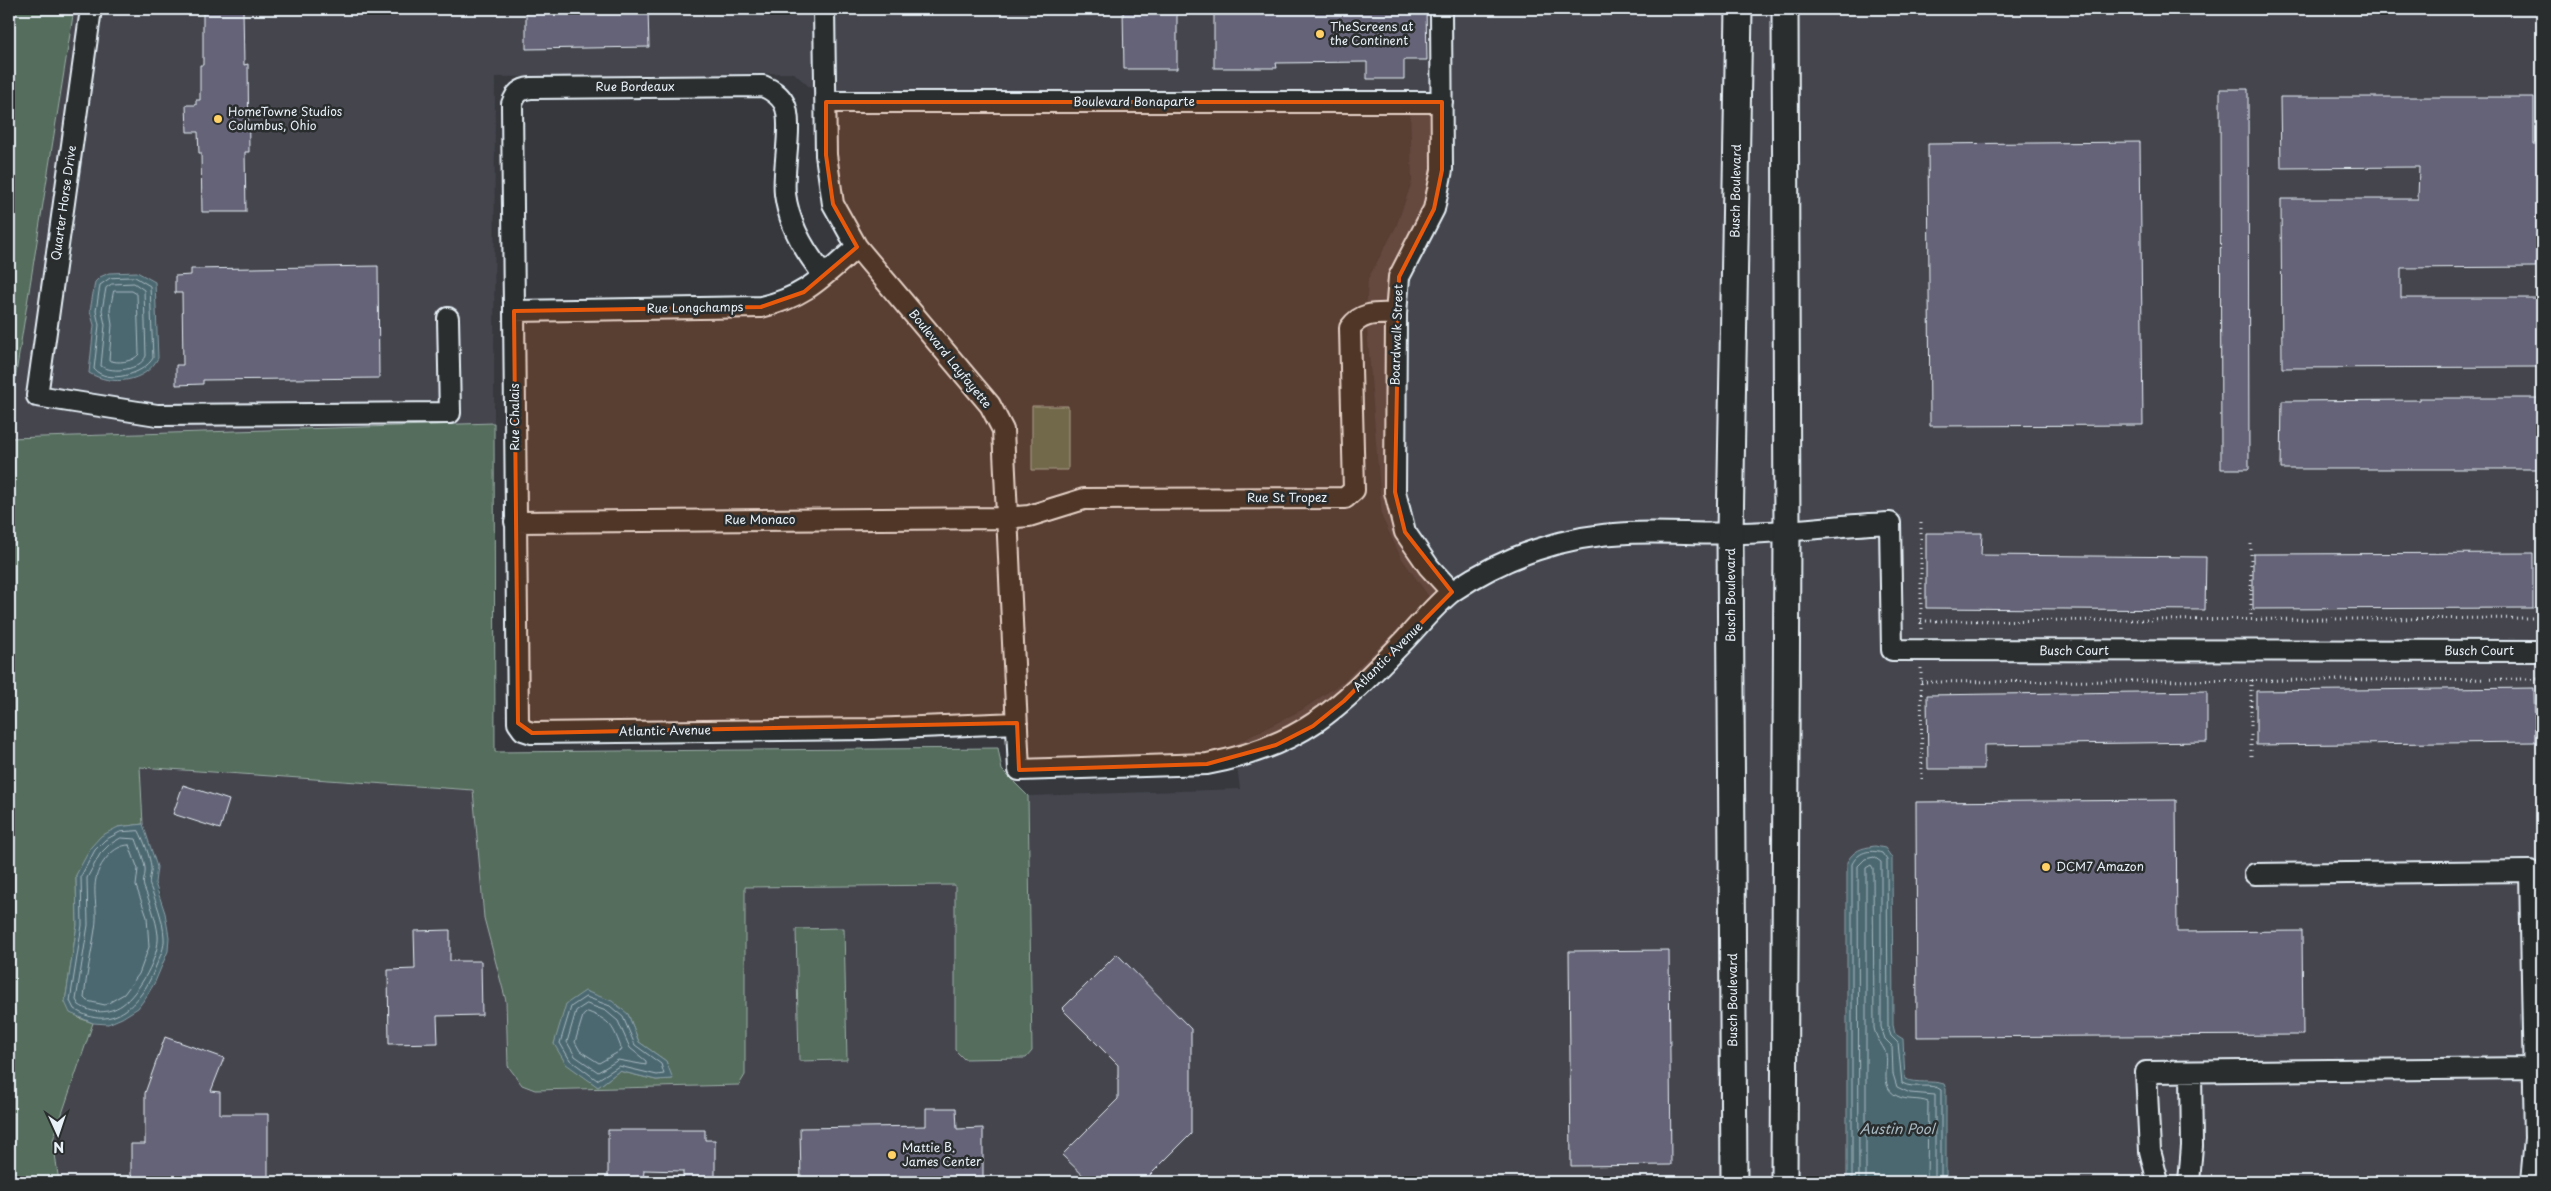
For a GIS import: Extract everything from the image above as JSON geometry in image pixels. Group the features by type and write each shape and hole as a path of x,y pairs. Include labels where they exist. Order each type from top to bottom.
{"main road":[{"name":"Busch Boulevard","path":"1734,1182 1730,534 1739,9"},
{"path":"1784,1182 1787,532 1785,9"}],"street":[{"name":"Quarter Horse Drive","path":"91,9 37,396 157,414 450,413 448,318"},
{"name":"Boulevard Layfayette","path":"824,9 826,155 833,204 857,247 990,405 1003,430 1005,518 1019,770 1041,770"},
{"name":"Boardwalk Street","path":"1441,9 1442,170 1434,209 1399,277 1396,314 1396,492 1405,532 1429,566 1452,592"},
{"name":"Rue Bordeaux","path":"514,311 512,104 515,95 522,89 764,86 776,92 784,103 787,116 785,193 794,229 809,257 824,275"},
{"name":"Boulevard Bonaparte","path":"826,102 1442,102"},
{"name":"Rue Longchamps","path":"514,311 761,308 784,302 804,292 857,247"},
{"name":"Rue Chalais","path":"514,311 515,522"},
{"name":"Rue St Tropez","path":"1005,518 1029,516 1084,499 1345,498 1354,490 1350,328 1357,319 1366,315 1396,314"},
{"name":"Rue Monaco","path":"515,522 1005,518"},
{"name":"Atlantic Avenue","path":"515,522 516,714 518,723 523,730 532,734 872,729 1017,723"},
{"name":"Busch Court","path":"1730,534 1787,532 1890,523 1892,650 2542,651"},
{"name":"Atlantic Avenue","path":"1041,770 1207,764 1237,759 1276,746 1313,726 1344,701 1452,592 1535,549 1575,538 1627,533 1730,534"},
{"path":"2255,874 2530,871 2535,1138 2531,1182"},
{"path":"2158,1182 2150,1151 2146,1072 2534,1068"},
{"path":"2189,1182 2192,1146 2191,1073"}],"path":[{"path":"1921,523 1921,640"},
{"path":"2251,544 2251,619"},
{"path":"1921,621 2542,618"},
{"path":"1921,663 1922,781"},
{"path":"1921,682 2542,679"},
{"path":"2251,680 2251,756"}],"highlighted area":[{"path":"826,102 1442,102 1442,170 1434,209 1399,277 1395,492 1405,532 1452,592 1344,701 1313,726 1276,745 1207,764 1019,770 1017,723 532,733 518,723 514,311 761,307 804,292 857,247 833,204 826,155"}],"shaded area":[{"path":"74,9 2542,9 2542,1182 59,1182 53,1140 93,1023 108,1024 138,1008 155,982 168,951 160,893 155,883 157,867 143,824 139,767 473,790 484,918 506,1001 508,1066 522,1085 535,1090 739,1085 745,1075 744,887 955,885 955,1050 1032,1051 1028,796 1240,789 1234,745 1302,710 1343,682 1430,598 1401,557 1382,517 1366,315 1368,279 1396,227 1412,182 1410,102 826,102 794,73 495,77 494,423 9,438 9,417"}],"green space":[{"path":"14,9 74,9 9,417 9,51"},
{"path":"1032,406 1068,406 1068,470 1032,470"},
{"path":"494,423 495,752 998,748 1002,770 1028,796 1032,1051 1026,1058 964,1059 955,1050 955,885 745,887 745,1075 739,1085 535,1090 522,1085 508,1066 506,1001 484,918 473,790 140,767 143,824 118,827 76,875 77,925 65,1002 79,1018 93,1023 53,1140 59,1182 9,1182 9,438","holes":["628,1014 639,1042 666,1061 672,1079 656,1080 619,1071 598,1087 584,1076 554,1044 561,1026"]},
{"path":"844,928 847,1060 799,1061 796,929"}],"water":[{"path":"137,272 155,282 158,358 145,373 137,377 118,381 98,377 89,373 94,325 90,311 95,282 100,277 109,273"},
{"path":"143,824 157,867 155,883 165,913 169,937 168,951 155,982 138,1008 108,1024 93,1023 70,1013 65,1002 77,925 76,875 91,847 101,836 118,827"},
{"name":"Austin Pool","path":"1875,846 1885,848 1892,858 1893,1025 1895,1034 1903,1039 1905,1079 1944,1084 1946,1089 1946,1182 1847,1182 1847,862 1858,850"},
{"path":"585,991 612,1001 628,1014 639,1042 666,1061 673,1079 656,1080 619,1071 598,1087 566,1064 554,1044 566,1004"}],"building":[{"name":"HomeTowne Studios Columbus, Ohio","path":"203,9 243,9 244,65 248,64 249,152 245,152 246,212 202,212 201,153 199,153 198,132 187,132 186,105 196,105 196,100 200,100 200,65 203,65"},
{"path":"526,9 648,9 649,47 526,49"},
{"path":"1123,9 1177,9 1177,69 1124,69"},
{"name":"TheScreens at the Continent","path":"1214,9 1426,9 1427,60 1404,60 1404,79 1367,79 1367,62 1276,63 1277,68 1214,68"},
{"path":"2220,89 2248,89 2249,469 2221,469"},
{"path":"2280,97 2534,97 2534,144 2539,144 2536,267 2401,268 2401,298 2538,298 2538,367 2282,368 2281,199 2418,199 2419,167 2281,168"},
{"path":"2140,142 2143,425 1930,426 1928,144"},
{"path":"378,266 379,378 203,380 203,384 176,385 176,365 183,365 182,293 175,293 175,276 191,275 191,269"},
{"path":"2419,398 2539,398 2538,469 2281,469 2282,401 2419,400"},
{"path":"1926,533 1982,533 1981,555 2206,557 2205,610 1926,608"},
{"path":"2533,553 2533,608 2253,609 2253,554"},
{"path":"2534,688 2535,742 2256,745 2256,691"},
{"path":"2207,691 2207,742 1984,745 1984,769 1928,769 1927,695"},
{"path":"183,785 229,800 220,829 173,814"},
{"name":"DCM7 Amazon","path":"2176,800 2177,932 2302,931 2303,1035 1917,1037 1916,802"},
{"path":"450,930 450,961 481,961 482,1015 437,1016 438,1043 389,1044 388,970 415,969 414,931"},
{"path":"1669,950 1671,1165 1571,1166 1569,951"},
{"path":"1117,954 1191,1029 1191,1134 1143,1182 1090,1182 1062,1155 1118,1099 1118,1065 1062,1009"},
{"path":"165,1037 224,1058 211,1091 220,1092 220,1114 268,1114 268,1182 131,1182 131,1144 145,1144 145,1093"},
{"name":"Mattie B. James Center","path":"926,1108 956,1108 957,1129 983,1128 983,1182 801,1182 800,1128 926,1126"},
{"path":"608,1130 705,1130 705,1140 715,1140 715,1182 683,1182 683,1171 644,1170 643,1182 608,1182"}],"place":[{"name":"TheScreens at the Continent","path":"1320,34"},
{"name":"HomeTowne Studios Columbus, Ohio","path":"218,119"},
{"name":"DCM7 Amazon","path":"2046,867"},
{"name":"Mattie B. James Center","path":"892,1155"}]}
